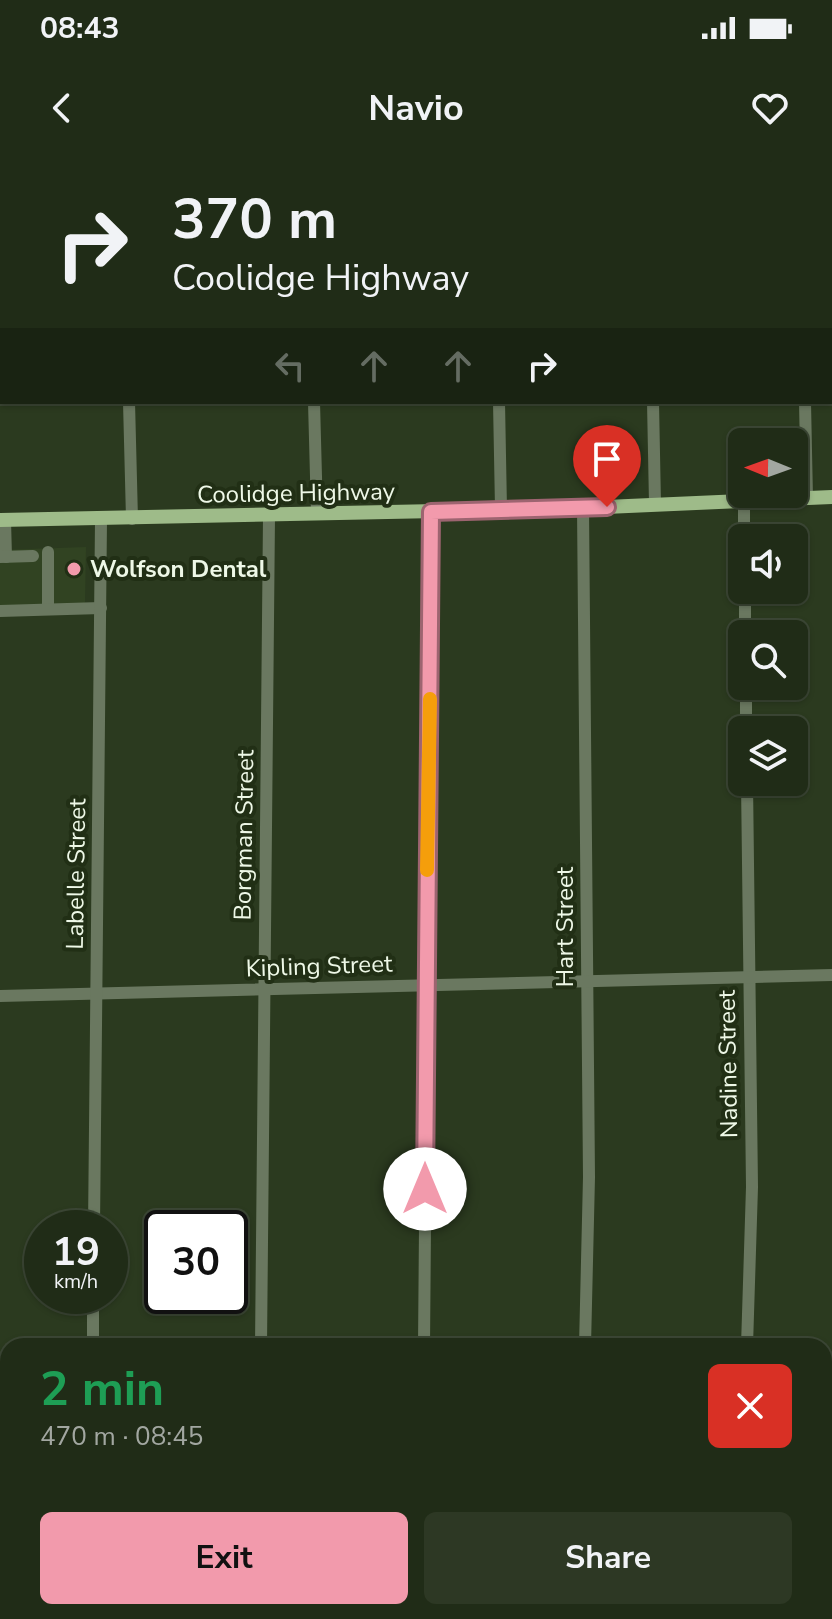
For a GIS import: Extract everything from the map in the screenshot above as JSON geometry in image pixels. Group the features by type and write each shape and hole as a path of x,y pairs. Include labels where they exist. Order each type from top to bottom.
{"main road":[{"name":"Coolidge Highway","path":"808,499 832,497"},
{"name":"Coolidge Highway","path":"3,520 728,503"}],"street":[{"path":"129,404 132,519"},
{"path":"314,404 317,514"},
{"path":"499,404 501,509"},
{"path":"653,404 655,504"},
{"path":"805,404 806,428"},
{"name":"Hart Street","path":"583,508 589,1200 585,1338"},
{"path":"424,1338 431,512"},
{"name":"Borgman Street","path":"261,1338 269,516"},
{"path":"3,520 3,557 33,556"},
{"name":"Labelle Street","path":"94,1210 101,520"},
{"path":"48,552 48,609"},
{"path":"0,611 101,608"},
{"name":"Nadine Street","path":"747,796 752,1187 747,1338"},
{"name":"Kipling Street","path":"0,996 832,975"},
{"path":"93,1314 93,1338"}],"shaded area":[{"path":"86,547 85,603 0,606 0,550"}],"slow traffic":[{"path":"427,870 430,699"}],"place":[{"name":"Wolfson Dental","path":"74,569"}],"route":[{"path":"425,1189 431,512 607,507"}]}
